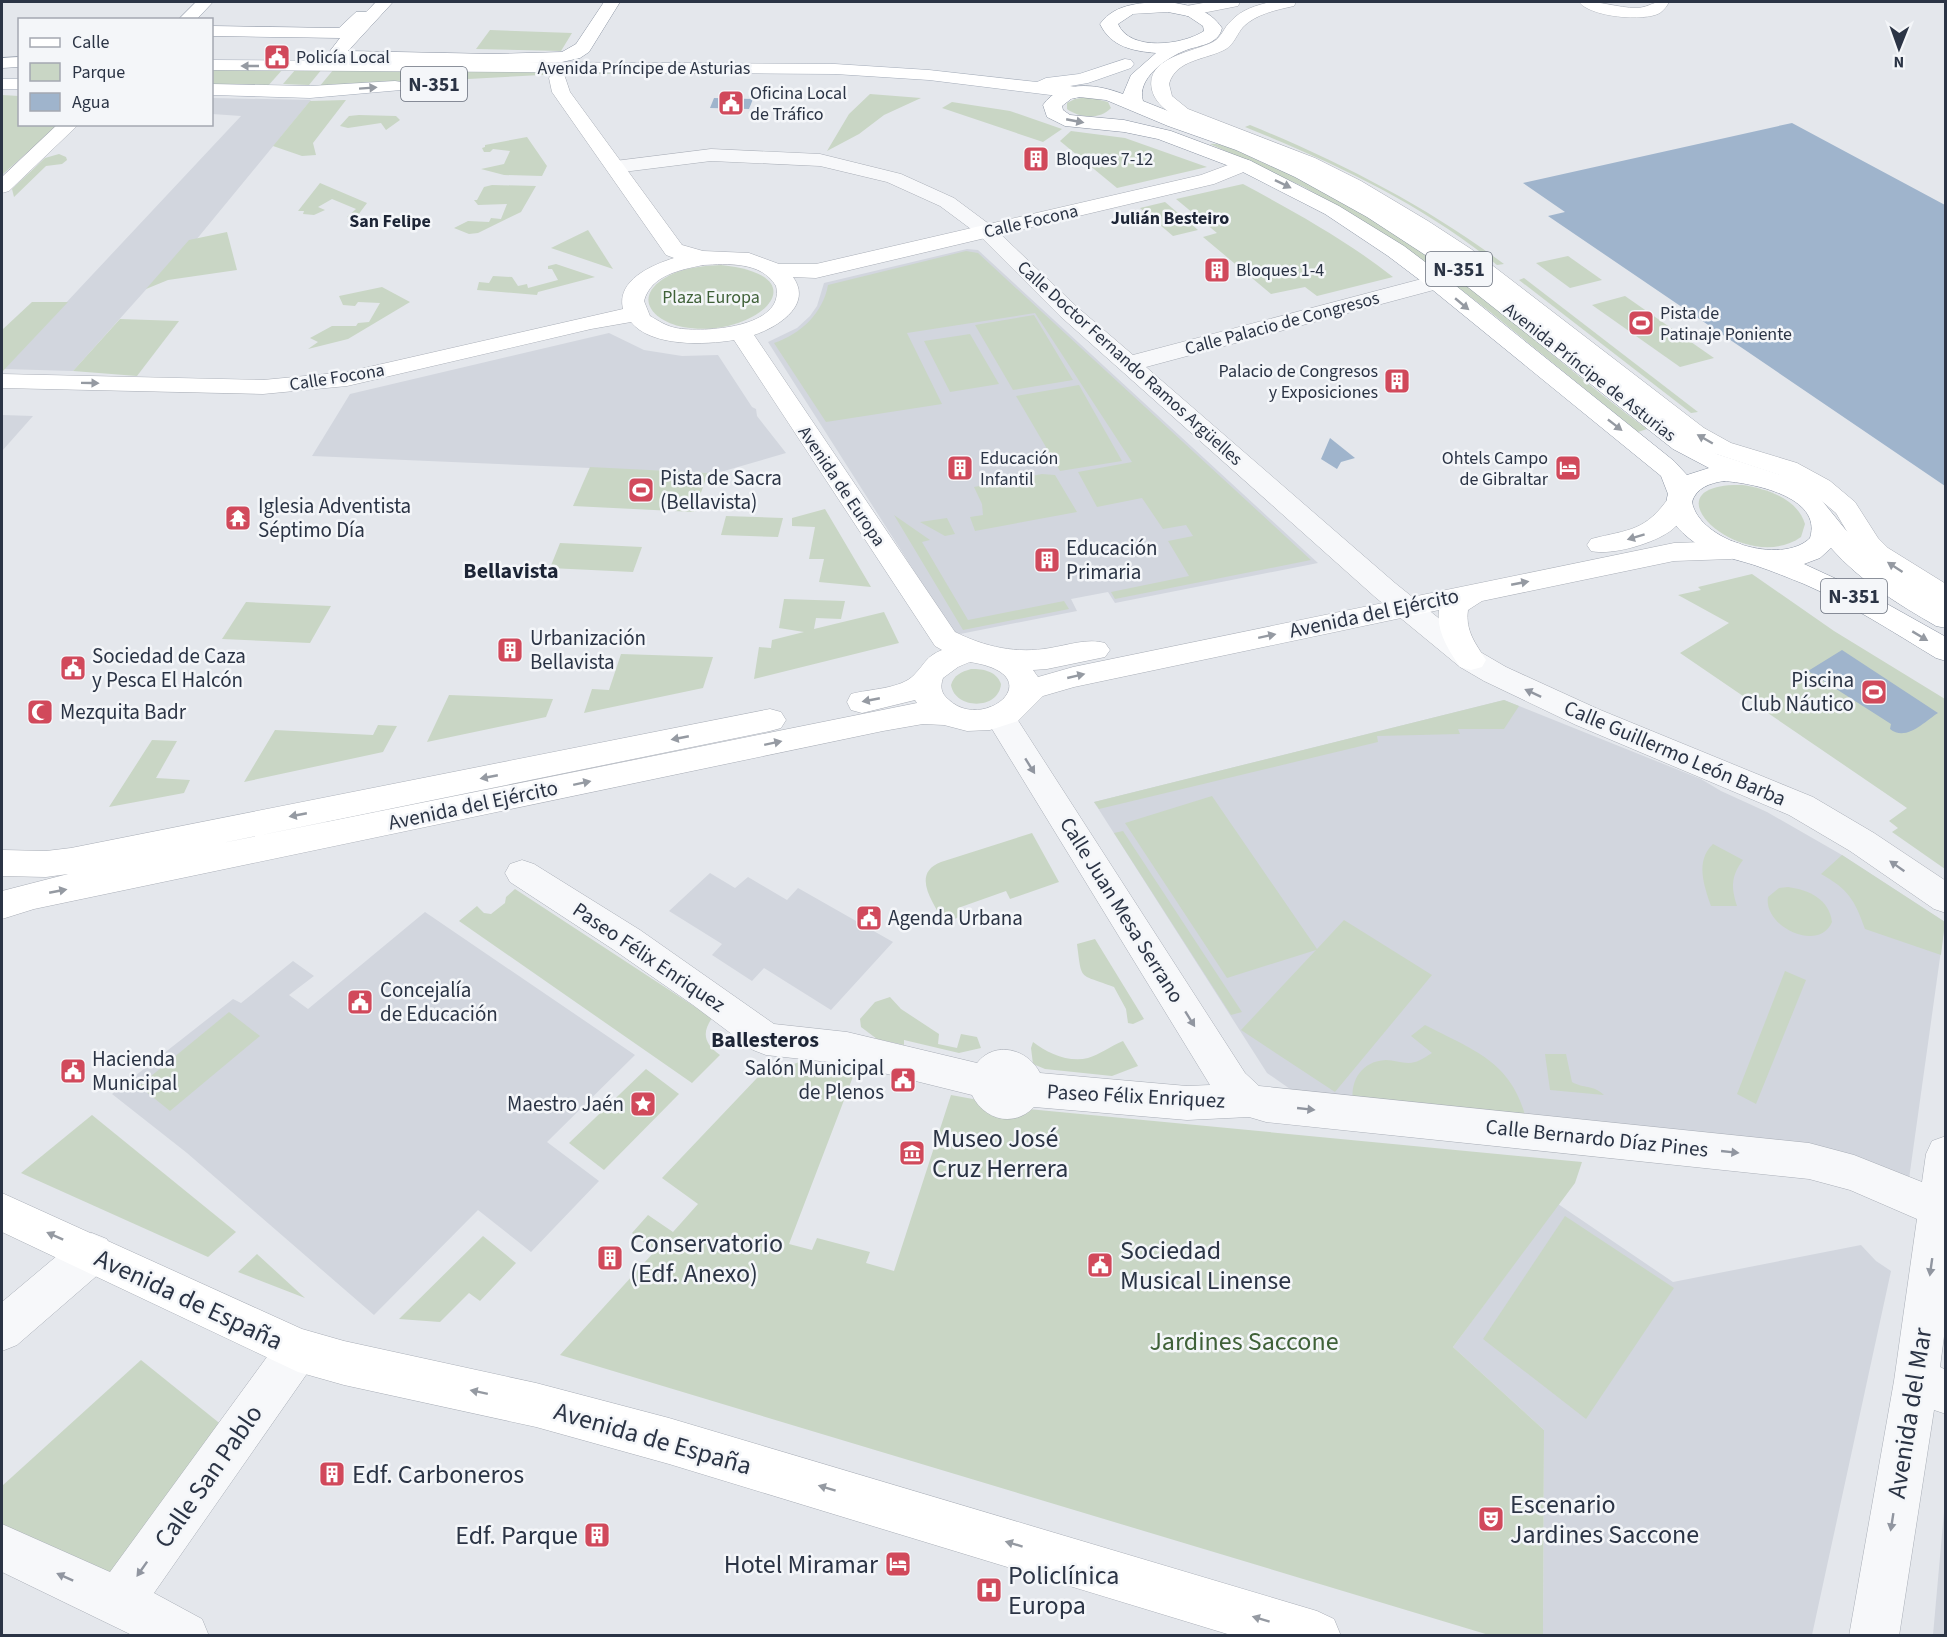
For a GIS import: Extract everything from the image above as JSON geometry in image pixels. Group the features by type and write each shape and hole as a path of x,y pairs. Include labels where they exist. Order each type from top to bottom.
{"main road":[{"path":"188,18 205,2"},
{"path":"292,32 335,28 364,2"},
{"path":"375,2 344,38 339,51 345,56 504,59 562,57 574,54 583,48 612,2"},
{"path":"213,31 292,32 344,38 355,34 385,2"},
{"path":"1148,2 1187,11 1205,18 1213,28"},
{"path":"1187,11 1232,2"},
{"path":"1168,7 1131,10 1113,18 1109,24 1109,30 1115,36 1131,43 1154,47 1178,47 1201,42 1212,33 1213,28 1234,14 1267,2"},
{"path":"1288,2 1246,16 1236,25 1222,45 1188,57 1167,70 1160,82 1161,94 1186,115 1286,153 1331,174 1423,226 1463,254 1695,433 1722,448 1788,469 1821,487 1846,508 1868,544 1878,554 1946,597"},
{"path":"1587,2 1608,10 1632,12 1653,9 1661,2"},
{"path":"1052,111 1052,105 1056,99 1080,92 1117,73 1130,57 1131,43"},
{"path":"1135,105 1131,96 1133,85 1156,63 1178,47"},
{"path":"2,64 18,64"},
{"path":"984,81 1070,81 1097,75 1125,64"},
{"name":"Avenida Príncipe de Asturias","path":"213,65 835,69 929,75 1112,95 1175,122 1250,149 1306,174 1404,229 1444,257 1682,444 1708,459 1757,477"},
{"name":"Avenida Príncipe de Asturias","path":"213,90 310,92 558,78 734,75 865,79 972,90 1006,96 1052,111 1060,118 1079,123 1124,126 1164,135 1244,165 1332,210 1396,251 1665,465 1673,473 1680,498"},
{"path":"558,78 561,92 615,167 670,259"},
{"path":"2,84 18,84"},
{"path":"2,188 68,126"},
{"name":"Calle Focona","path":"789,288 800,278 816,271 1207,180 1244,165"},
{"path":"670,259 744,260 773,270 785,280 789,288 785,305 778,314 755,327 740,332 719,336 677,335 659,330 643,322 636,314 633,304 638,288 670,259"},
{"name":"Calle Focona","path":"773,270 816,271"},
{"name":"Calle Focona","path":"2,381 263,387 317,383 379,372 579,324 636,314"},
{"name":"Avenida de Europa","path":"740,332 944,659"},
{"name":"N-351","path":"1946,619 1859,563 1841,544 1815,507 1797,493 1757,477 1724,474 1709,475 1691,482 1680,498 1688,522 1698,532 1743,553 1826,581 1946,651"},
{"name":"Avenida del Ejército","path":"1011,707 1032,689 1073,677 1396,598 1652,532 1664,525 1673,515 1680,498"},
{"name":"N-351","path":"1743,553 1788,558 1813,550 1825,536 1826,526 1822,517"},
{"name":"Avenida del Ejército","path":"1009,660 1028,661 1064,657 1396,598 1476,591 1674,552 1743,553"},
{"path":"1471,660 1452,628 1452,615 1454,606 1476,591"},
{"path":"997,655 1009,660 1024,677 1026,687 1011,707 972,720 946,714 930,700 926,691 944,659 997,655"},
{"name":"Avenida del Ejército","path":"2,869 95,857 904,693 944,659"},
{"name":"Avenida del Ejército","path":"2,905 34,895 883,720 923,713 946,714"},
{"name":"Avenida de España","path":"2,1212 298,1350 344,1363 536,1405 669,1441 1317,1635"}],"street":[{"name":"Calle Doctor Fernando Ramos Argüelles","path":"615,167 711,155 820,160 874,172 916,187 947,202 986,231 1068,311 1396,598"},
{"name":"Calle Palacio de Congresos","path":"1128,364 1437,282"},
{"name":"Calle Guillermo León Barba","path":"1396,598 1471,660 1494,674 1587,717 1801,806 1862,842 1946,899"},
{"name":"Calle Juan Mesa Serrano","path":"1011,707 1231,1085 1237,1093 1248,1100"},
{"name":"Paseo Félix Enriquez","path":"522,873 627,940 706,994 766,1039 847,1048 987,1082 992,1096 1002,1101 1014,1100 1025,1089 1187,1103 1248,1100"},
{"name":"Calle Bernardo Díaz Pines","path":"1248,1100 1275,1106 1809,1161 1854,1173 1939,1209"},
{"name":"Avenida del Mar","path":"1874,1635 1930,1387 1939,1209 1946,1154"},
{"path":"2,1330 92,1253"},
{"name":"Calle San Pablo","path":"119,1601 298,1350"},
{"path":"2,1548 119,1601 184,1635"}],"shaded area":[{"path":"213,98 311,100 196,240 177,255 73,371 4,369 241,116 213,114"},
{"path":"967,249 978,250 1318,563 1115,603 1108,592 1071,599 1077,611 955,635 768,342 797,328 810,316 817,306 824,283"},
{"path":"609,333 644,350 682,356 718,355 752,407 756,409 757,416 786,453 724,471 708,473 312,456 350,394"},
{"path":"2,415 33,416 2,451"},
{"path":"1504,700 1701,779 1767,812 1842,855 1945,922 1909,1179 1293,1091 1267,1073 1094,802"},
{"path":"710,873 735,888 748,877 787,900 798,888 893,942 831,1010 764,968 752,981 712,955 722,944 669,911"},
{"path":"425,912 635,1055 547,1142 599,1181 531,1252 478,1210 374,1315 187,1153 112,1094 233,999 241,1003 293,961 314,976 289,995 308,1009"},
{"path":"1558,1204 1673,1282 1861,1245 1876,1261 1891,1271 1812,1635 1543,1635 1544,1430 1453,1347"},
{"path":"1945,1501 1945,1635 1933,1635"}],"green space":[{"path":"490,30 572,33 561,51 476,49"},
{"path":"213,68 283,69 267,87 213,85"},
{"path":"296,69 322,69 309,85 283,84"},
{"path":"334,69 724,72 541,75 319,87"},
{"path":"870,94 921,98 884,115 859,134 827,151 849,114"},
{"path":"2,95 18,96 18,126 57,126 2,175"},
{"path":"1088,97 1108,102 1111,108 1095,116 1083,116 1067,109 1067,103"},
{"path":"346,100 313,143 316,155 302,156 273,146 310,101"},
{"path":"952,102 1010,111 1062,129 1043,142 942,108"},
{"path":"349,116 396,116 400,120 386,130 381,123 348,128 340,126"},
{"path":"1250,125 1317,154 1382,187 1444,223 1504,264 1497,265 1439,223 1377,187 1312,155 1245,127"},
{"path":"1071,131 1125,138 1207,167 1117,188 1060,141"},
{"path":"527,137 547,166 542,176 504,175 481,169 504,164 510,151 493,149 490,152 484,152 482,148 485,145"},
{"path":"1210,144 1236,150 1309,184 1400,237 1469,287 1647,429 1638,432 1489,311 1406,248 1304,187"},
{"path":"59,154 67,160 62,164 46,166 14,197 12,189 45,158"},
{"path":"320,183 367,203 358,215 347,217 356,209 332,199 318,207 325,210 314,215 298,211"},
{"path":"1243,184 1339,239 1393,277 1317,296 1305,287 1271,294 1203,237 1217,233 1176,199"},
{"path":"492,185 536,186 521,212 478,233 469,234 454,228 468,221 489,222 491,218 501,219 507,204 478,205 474,200 477,200 484,187"},
{"path":"1165,202 1198,230 1173,236 1140,208"},
{"path":"588,230 613,269 551,248"},
{"path":"227,232 237,270 168,280 146,289 189,240"},
{"path":"966,251 978,253 1311,560 1115,599 1111,592 1189,576 1168,541 1193,536 1186,525 1163,529 1142,498 1097,507 1078,472 1132,462 1035,313 907,333 942,404 826,422 774,343 793,334 809,321 821,305 828,285"},
{"path":"1568,256 1602,280 1570,288 1536,263"},
{"path":"556,264 595,277 538,292 537,295 477,290 479,282 489,283 493,276 512,277 518,286 527,284 528,288 558,280 552,269 548,269 548,266"},
{"name":"Plaza Europa","path":"721,265 752,271 769,281 773,293 768,305 754,316 734,324 709,329 673,324 651,309 649,295 663,279 684,270"},
{"path":"1524,278 1698,412 1691,413 1519,280"},
{"path":"382,287 410,302 348,339 308,349 318,342 310,338 332,326 356,326 358,323 369,322 380,303 358,302 355,306 343,305 339,296"},
{"name":"Pista de Patinaje Poniente","path":"1625,296 1714,358 1680,367 1592,305"},
{"path":"32,302 68,302 2,372 2,330"},
{"path":"1034,315 1073,380 1013,390 975,325"},
{"path":"120,319 179,321 137,376 73,371"},
{"path":"970,334 999,384 950,392 924,341"},
{"path":"1079,385 1122,461 1060,471 1016,396"},
{"name":"Pista de Sacra (Bellavista)","path":"590,467 708,473 694,512 573,506"},
{"path":"1042,474 1055,475 1077,512 975,531 970,517 983,515 982,504 974,487"},
{"path":"1743,485 1771,492 1788,501 1801,515 1805,524 1801,537 1778,546 1753,546 1730,538 1711,525 1700,511 1700,498 1713,488"},
{"path":"825,509 871,587 819,582 824,559 809,559 815,527 792,526 792,518"},
{"path":"894,515 930,540 922,542 968,620 1064,601 1069,609 963,630"},
{"path":"726,516 783,518 778,537 721,535"},
{"path":"947,518 955,534 945,536 920,522"},
{"path":"560,543 642,547 633,572 550,568"},
{"path":"1752,574 1834,631 1945,699 1945,869 1892,832 1898,828 1889,821 1907,808 1680,653 1729,623 1678,595 1701,590 1698,587"},
{"path":"784,599 845,601 841,619 816,618 814,629 884,612 899,643 754,679 759,647 771,648 772,640 804,632 779,628"},
{"path":"246,602 331,606 310,643 222,639"},
{"path":"621,654 713,657 703,688 584,713 592,689 609,690"},
{"path":"971,669 989,672 999,680 1001,684 993,699 977,704 968,703 954,693 951,685 956,676"},
{"path":"449,695 553,699 546,717 427,742"},
{"path":"1504,700 1519,706 1504,729 1458,729 1460,734 1377,736 1378,742 1099,809 1094,802"},
{"path":"378,725 397,726 383,752 244,782 275,730 373,735"},
{"path":"152,740 177,741 156,778 190,780 184,793 109,807"},
{"path":"1212,796 1317,949 1344,920 1432,975 1335,1092 1241,1030 1316,950 1227,978 1125,823"},
{"path":"1123,831 1242,1012 1231,1015 1114,833"},
{"path":"1032,833 1059,882 1010,899 1006,891 958,908 962,916 944,923 927,890 927,874 932,867 941,862"},
{"path":"1713,844 1743,860 1736,871 1733,882 1737,906 1711,906 1704,882 1703,866 1707,851"},
{"path":"1842,855 1945,922 1941,955 1865,929 1858,910 1849,896 1838,885 1821,874"},
{"path":"1788,887 1810,893 1827,907 1832,922 1825,931 1805,936 1793,932 1774,918 1769,908 1768,897 1779,888"},
{"path":"515,889 712,1018 706,1029 706,1038 711,1047 720,1055 692,1083 459,921 477,906 484,913 491,914 505,903 506,897"},
{"path":"1095,939 1144,1019 1133,1024 1128,1023 1126,1009 1114,987 1084,975 1077,944"},
{"path":"1785,971 1806,980 1756,1104 1737,1094"},
{"path":"890,997 901,1009 939,1034 938,1044 957,1048 961,1034 977,1037 981,1048 959,1053 904,1040 904,1045 877,1039 861,1027 860,1019 875,1002"},
{"path":"229,1012 260,1036 170,1111 139,1086"},
{"path":"1425,1025 1474,1050 1500,1070 1511,1083 1526,1118 1353,1102 1356,1079 1359,1073 1370,1064 1386,1060 1412,1063 1432,1053 1411,1036"},
{"path":"1123,1041 1138,1066 1112,1076 1045,1069 1033,1064 1031,1048 1033,1042 1059,1056 1081,1059 1092,1057"},
{"path":"1545,1054 1566,1054 1572,1082 1596,1089 1604,1095 1550,1090"},
{"name":"Jardines Saccone","path":"802,1061 854,1074 789,1244 812,1250 817,1238 870,1252 866,1263 894,1271 951,1095 1028,1109 1582,1162 1575,1183 1453,1347 1544,1430 1543,1635 1489,1635 560,1355 655,1251 632,1233 648,1215 673,1232 698,1204 662,1178 757,1078"},
{"path":"646,1069 679,1094 604,1170 569,1143"},
{"path":"92,1115 236,1232 208,1257 21,1173"},
{"path":"1565,1216 1674,1288 1586,1419 1483,1339"},
{"path":"483,1236 516,1263 480,1301 469,1293 440,1322 399,1319"},
{"path":"257,1254 305,1298 238,1272"},
{"path":"141,1360 223,1426 112,1581 2,1531 2,1486"}],"water":[{"path":"714,98 753,99 749,109 710,108"},
{"path":"1792,123 1945,205 1945,486 1548,216 1565,212 1523,183"},
{"path":"1330,438 1355,458 1341,462 1337,469 1321,459"},
{"name":"Piscina Club Náutico","path":"1842,650 1938,713 1909,732 1896,732 1890,729 1891,724 1808,671"}],"place":[{"name":"Policía Local","path":"277,57"},
{"name":"Oficina Local de Tráfico","path":"731,103"},
{"name":"Bloques 7-12","path":"1036,159"},
{"name":"Bloques 1-4","path":"1217,270"},
{"name":"Pista de Patinaje Poniente","path":"1641,323"},
{"name":"Palacio de Congresos y Exposiciones","path":"1397,381"},
{"name":"Educación Infantil","path":"960,468"},
{"name":"Ohtels Campo de Gibraltar","path":"1568,468"},
{"name":"Pista de Sacra (Bellavista)","path":"641,490"},
{"name":"Iglesia Adventista Séptimo Día","path":"238,518"},
{"name":"Educación Primaria","path":"1047,560"},
{"name":"Urbanización Bellavista","path":"510,650"},
{"name":"Sociedad de Caza y Pesca El Halcón","path":"73,668"},
{"name":"Piscina Club Náutico","path":"1874,692"},
{"name":"Mezquita Badr","path":"40,712"},
{"name":"Agenda Urbana","path":"869,918"},
{"name":"Concejalía de Educación","path":"360,1002"},
{"name":"Hacienda Municipal","path":"73,1071"},
{"name":"Salón Municipal de Plenos","path":"903,1080"},
{"name":"Maestro Jaén","path":"643,1104"},
{"name":"Museo José Cruz Herrera","path":"912,1153"},
{"name":"Conservatorio (Edf. Anexo)","path":"610,1258"},
{"name":"Sociedad Musical Linense","path":"1100,1265"},
{"name":"Edf. Carboneros","path":"332,1474"},
{"name":"Escenario Jardines Saccone","path":"1491,1519"},
{"name":"Edf. Parque","path":"597,1535"},
{"name":"Hotel Miramar","path":"898,1564"},
{"name":"Policlínica Europa","path":"989,1590"}],"district":[{"name":"Julián Besteiro","path":"1170,218"},
{"name":"San Felipe","path":"390,221"},
{"name":"Bellavista","path":"511,570"},
{"name":"Ballesteros","path":"765,1039"}]}
